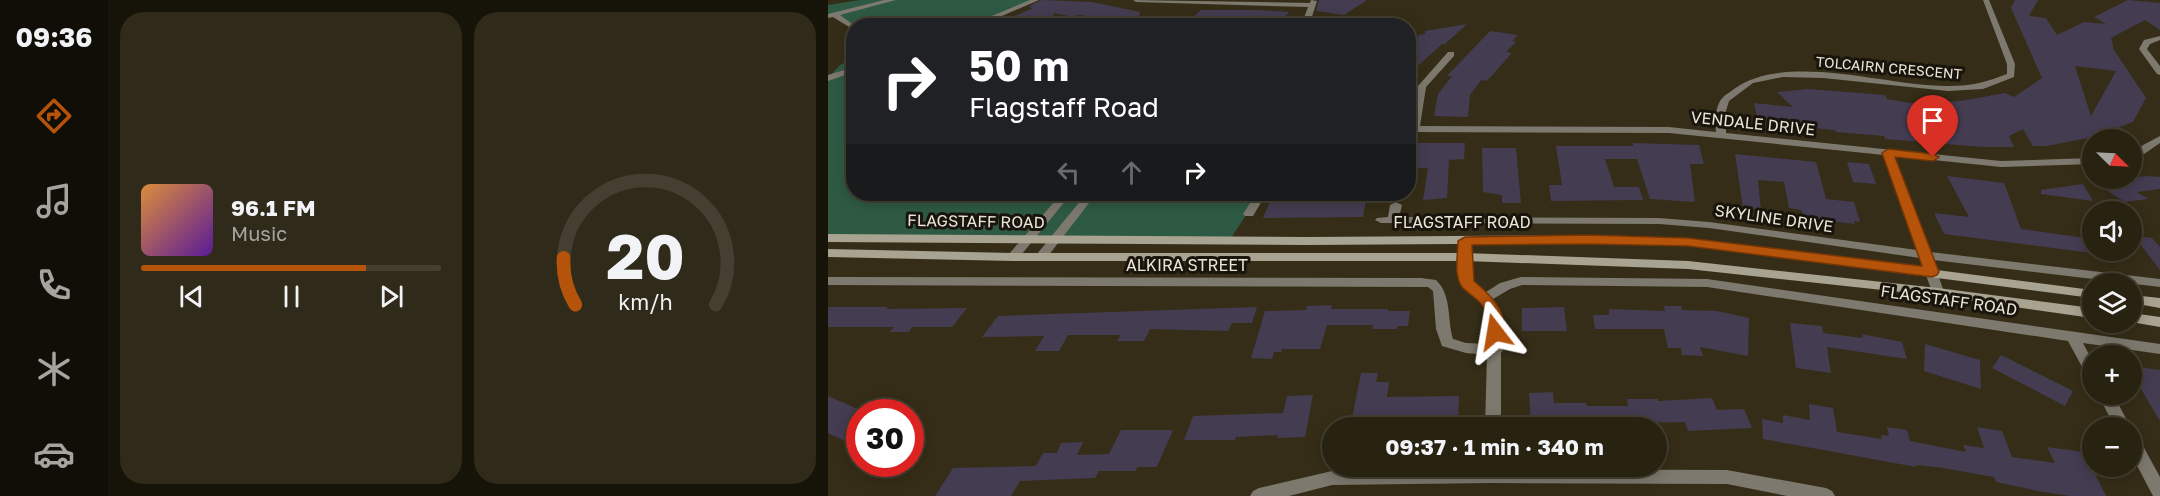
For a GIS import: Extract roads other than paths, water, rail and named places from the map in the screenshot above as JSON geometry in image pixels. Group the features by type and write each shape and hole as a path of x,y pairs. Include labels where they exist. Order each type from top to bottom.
{"main road":[{"name":"FLAGSTAFF ROAD","path":"828,238 1465,241 1587,239 1688,242 2082,293"},
{"name":"FLAGSTAFF ROAD","path":"828,253 1013,257 1465,257 1688,266 1938,292 2082,312"},
{"path":"2142,300 2160,303"},
{"path":"2142,319 2160,322"}],"street":[{"path":"831,16 893,0"},
{"path":"991,18 1036,0"},
{"path":"1136,0 1313,3 1308,18"},
{"name":"TOLCAIRN CRESCENT","path":"1721,135 1720,118 1725,100 1740,87 1758,80 1786,75 1818,75 1963,88 2002,82 2011,75 2011,64 1986,0"},
{"path":"831,16 846,24"},
{"path":"2160,38 2147,42 2143,49 2160,72"},
{"path":"1416,112 1422,86 1451,54"},
{"path":"828,78 846,72"},
{"name":"VENDALE DRIVE","path":"1416,129 1669,130 2001,164 2082,161"},
{"path":"2142,151 2160,139"},
{"path":"1888,153 1938,292"},
{"path":"1013,257 1060,201"},
{"path":"1041,257 1085,201"},
{"path":"1249,214 1257,201"},
{"name":"SKYLINE DRIVE","path":"1396,205 1387,220 1659,221 1709,225 1925,255 2160,283"},
{"path":"1465,241 1465,276 1468,284 1485,298 1495,313 1493,417"},
{"name":"ALKIRA STREET","path":"828,281 1432,283 1439,290 1443,328 1447,342 1466,348 1496,350"},
{"name":"FLAGSTAFF ROAD","path":"1485,298 1505,286 1521,282 1707,284 2160,349"},
{"path":"2072,336 2082,354"},
{"path":"2142,460 2160,493"},
{"path":"1667,475 1727,477 1826,496"},
{"path":"1261,496 1332,478 1355,477"}]}
